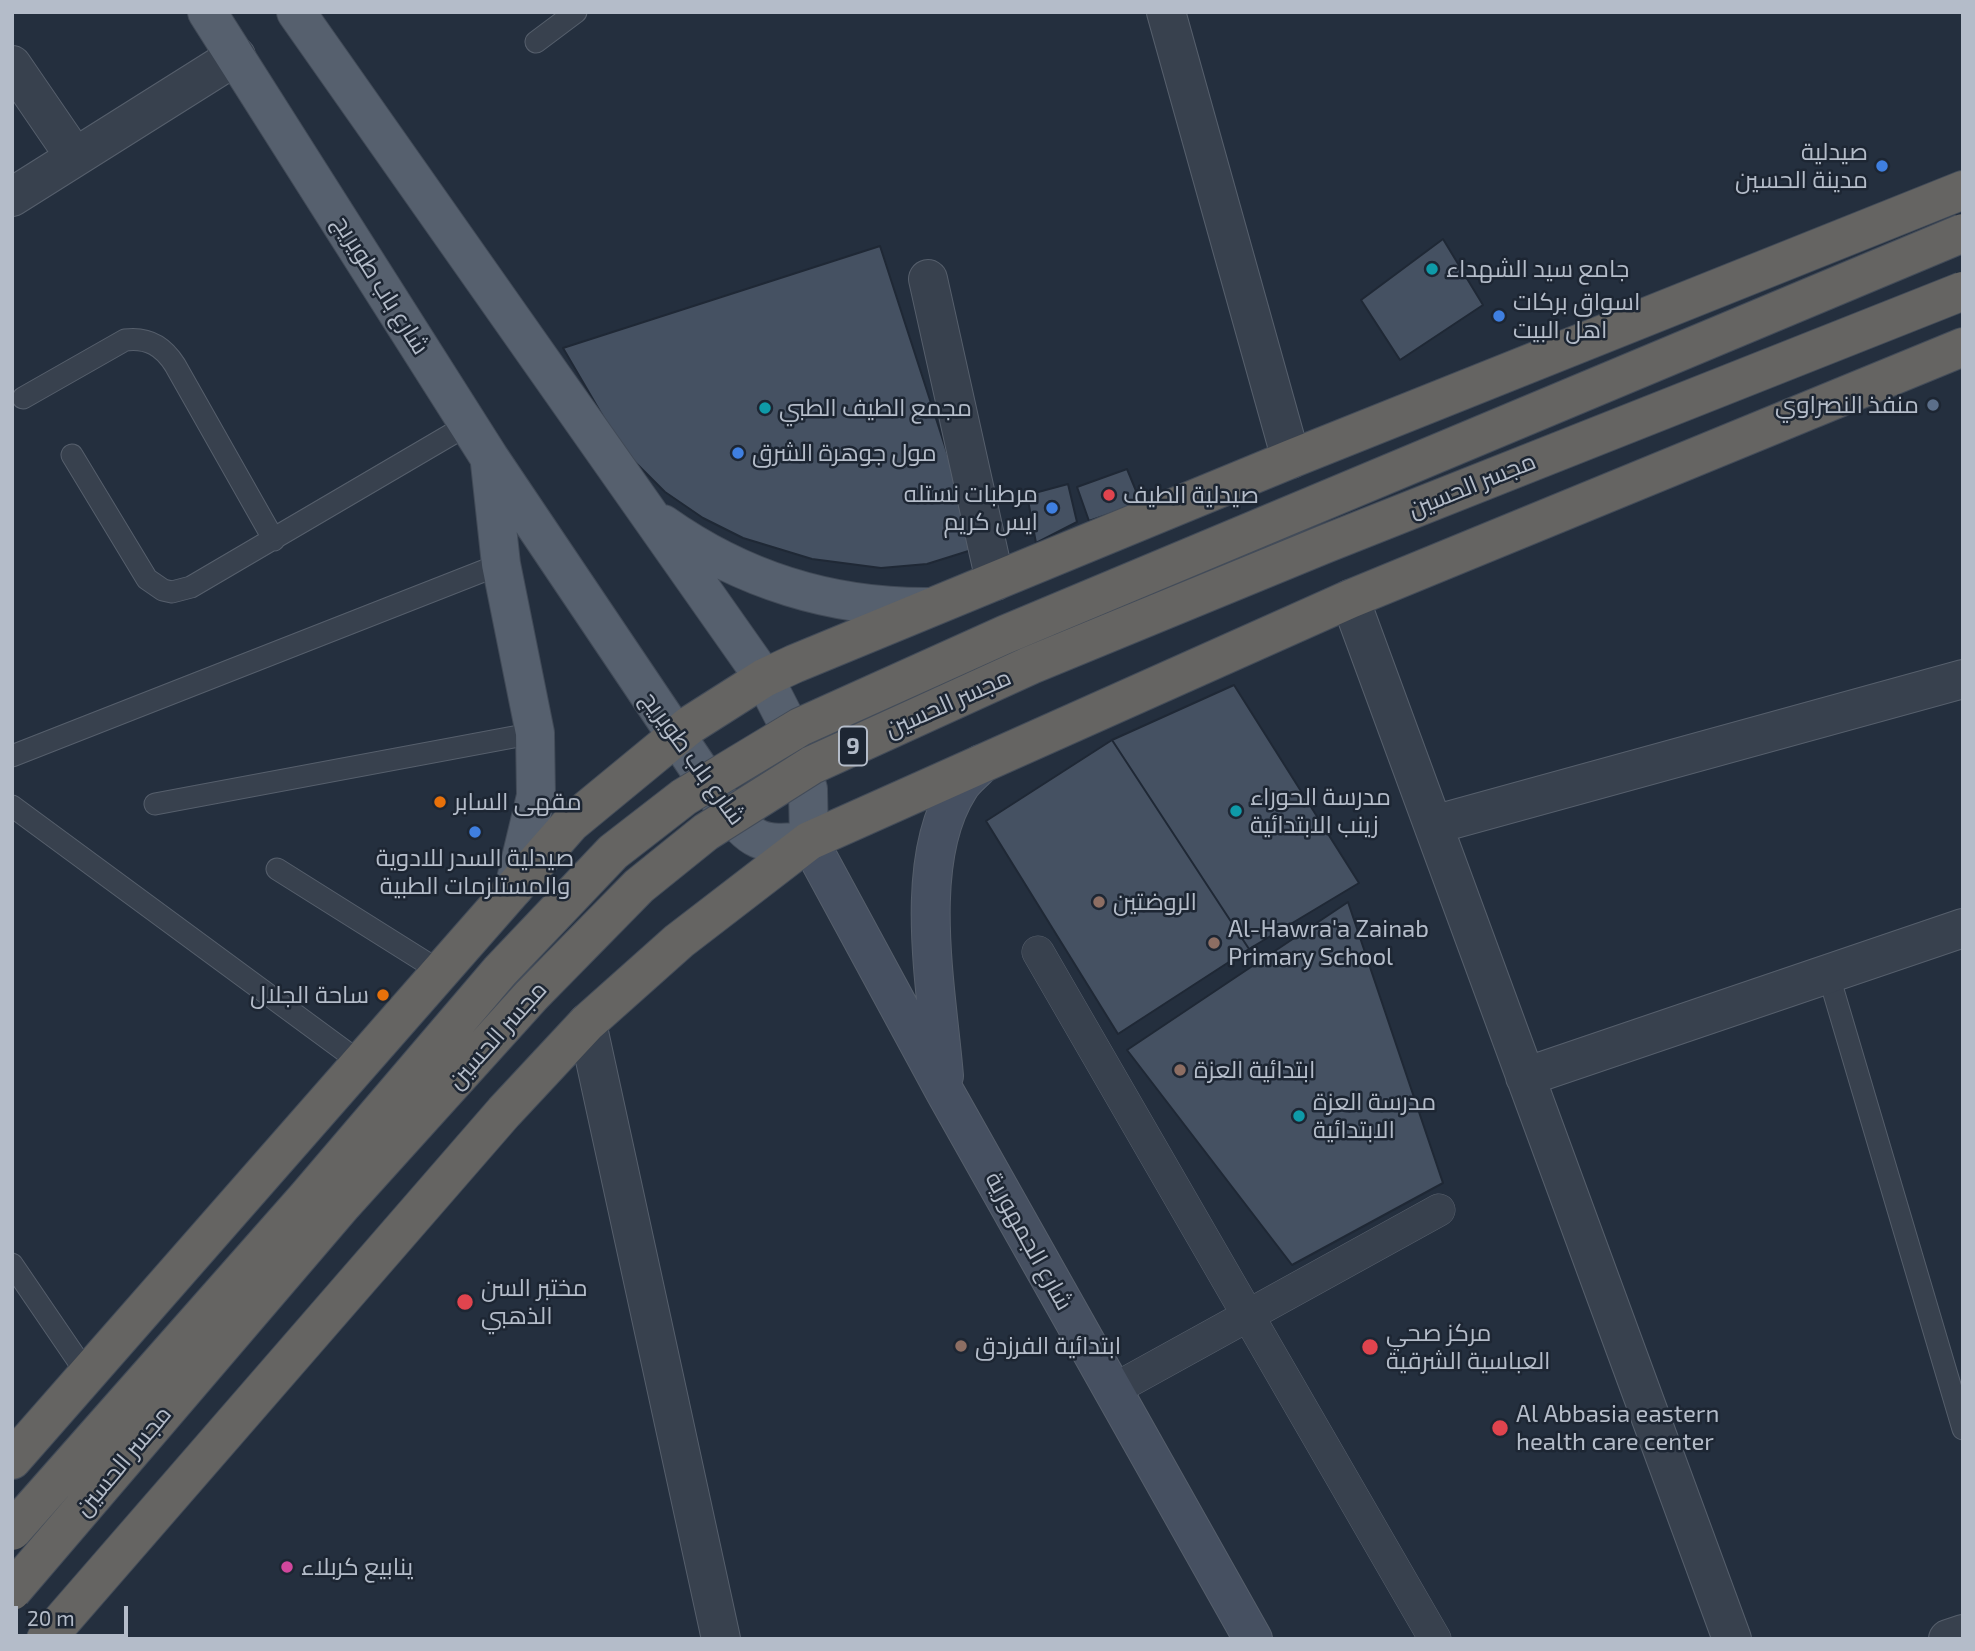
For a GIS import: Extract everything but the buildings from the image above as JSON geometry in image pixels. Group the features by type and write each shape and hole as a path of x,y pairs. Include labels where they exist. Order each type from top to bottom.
{"highway":[{"path":"12,1460 571,823 675,736 764,678 1291,459 1963,190"},
{"name":"مجسر الحسين","path":"12,1531 307,1197 500,971 613,852 684,797 800,727 1004,635 1963,233"},
{"name":"مجسر الحسين","path":"12,1591 343,1204 531,996 639,886 706,832 812,765 1031,665 1325,544 1963,291"},
{"path":"46,1639 495,1122 587,1023 679,940 809,841 1350,599 1963,348"}],"main road":[{"name":"شارع باب طويريج","path":"208,12 489,457 675,736 749,836 772,844 809,841"},
{"path":"296,12 764,678 786,721 808,789 809,841"},
{"path":"489,457 501,564 535,733 536,796 514,888"},
{"path":"643,508 687,541 724,562 771,581 836,600 896,608 930,607"},
{"path":"945,1092 933,945 932,876 947,809 960,786 981,764"},
{"name":"شارع الجمهورية","path":"809,841 945,1092 1253,1639"}],"street":[{"path":"1166,12 1291,459"},
{"path":"12,197 236,56"},
{"path":"12,65 75,157"},
{"path":"928,279 995,581"},
{"path":"1350,599 1732,1639"},
{"path":"1433,825 1963,679"},
{"path":"1525,1077 1828,973 1961,934"},
{"path":"1038,953 1436,1639"},
{"path":"587,1023 721,1639"},
{"path":"1113,1390 1439,1210"},
{"path":"1948,1639 1963,1634"}],"lane":[{"path":"536,42 576,12"},
{"path":"23,398 125,340 136,339 160,346 175,365 274,540"},
{"path":"72,455 147,579 163,590 181,591 274,540 468,424"},
{"path":"12,757 501,564"},
{"path":"155,804 535,733"},
{"path":"12,806 361,1063"},
{"path":"277,869 441,972"},
{"path":"1828,973 1963,1429"},
{"path":"12,1264 87,1374"}],"place":[{"name":"صيدلية مدينة الحسين","path":"1882,166"},
{"name":"جامع سيد الشهداء","path":"1432,269"},
{"name":"اسواق بركات اهل البيت","path":"1499,316"},
{"name":"منفذ النصراوي","path":"1933,405"},
{"name":"مجمع الطيف الطبي","path":"765,408"},
{"name":"مول جوهرة الشرق","path":"738,453"},
{"name":"صيدلية الطيف","path":"1109,495"},
{"name":"مرطبات نستله ايس كريم","path":"1052,508"},
{"name":"مقهى السابر","path":"440,802"},
{"name":"مدرسة الحوراء زينب الابتدائية","path":"1236,811"},
{"name":"صيدلية السدر للادوية والمستلزمات الطبية","path":"475,832"},
{"name":"الروضتين","path":"1099,902"},
{"name":"Al-Hawra'a Zainab Primary School","path":"1214,943"},
{"name":"ساحة الجلال","path":"383,995"},
{"name":"ابتدائية العزة","path":"1180,1070"},
{"name":"مدرسة العزة الابتدائية","path":"1299,1116"},
{"name":"مختبر السن الذهبي","path":"465,1302"},
{"name":"ابتدائية الفرزدق","path":"961,1346"},
{"name":"مركز صحي العباسية الشرقية","path":"1370,1347"},
{"name":"Al Abbasia eastern health care center","path":"1500,1428"},
{"name":"ينابيع كربلاء","path":"287,1567"}]}
